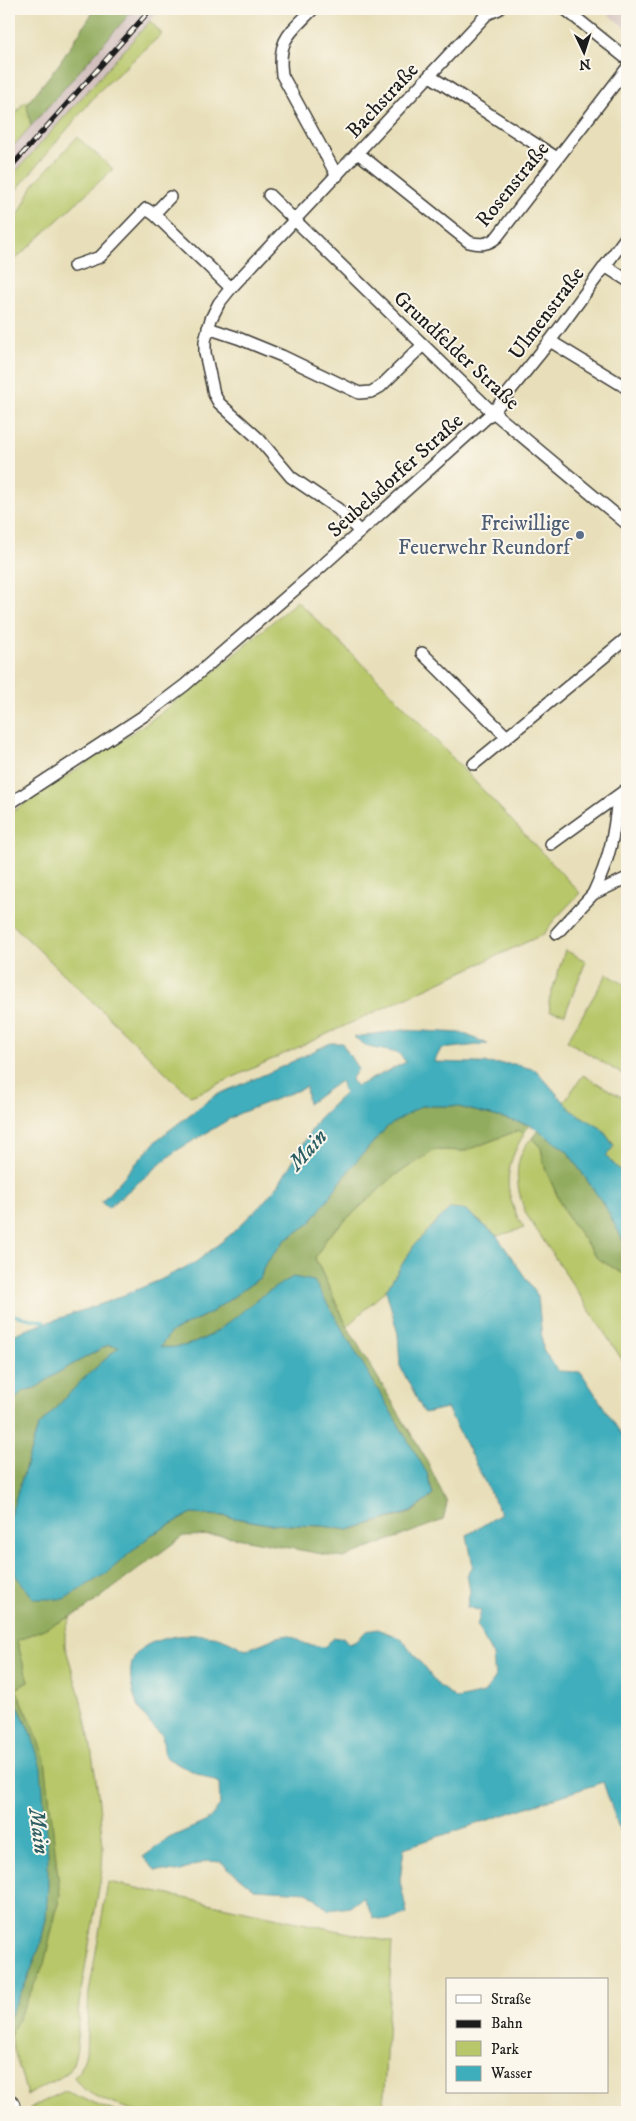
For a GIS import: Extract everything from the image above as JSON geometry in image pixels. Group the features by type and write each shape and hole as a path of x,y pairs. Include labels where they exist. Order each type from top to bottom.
{"highway":[{"path":"9,2104 11,2112"}],"street":[{"path":"313,9 289,34 281,47 282,75 338,176"},
{"name":"Bachstraße","path":"360,532 338,509 291,477 259,439 218,403 212,387 205,353 208,328 219,303 231,288 430,76 484,12 499,9"},
{"path":"565,9 627,59"},
{"name":"Rosenstraße","path":"358,153 464,239 469,242 483,244 491,242 497,237 627,68"},
{"path":"430,76 557,158"},
{"name":"Grundfelder Straße","path":"269,195 494,412 627,524"},
{"path":"154,214 170,197"},
{"path":"74,266 100,257 146,209 154,214 231,288"},
{"name":"Ulmenstraße","path":"494,412 627,236"},
{"path":"605,266 627,280"},
{"path":"208,328 282,356 359,393 371,392 380,387 423,345"},
{"path":"550,340 627,388"},
{"name":"Seubelsdorfer Straße","path":"9,804 148,713 222,654 494,412"},
{"path":"474,764 627,638"},
{"path":"422,653 507,738"},
{"path":"551,844 627,789"},
{"path":"557,933 593,894 604,870 614,836 618,797"},
{"path":"593,894 627,878"}],"shaded area":[{"path":"134,9 161,9 9,179 9,151"},
{"path":"601,9 627,9 627,29"}],"green space":[{"path":"95,9 134,9 31,126 27,105 59,64"},
{"path":"150,21 162,34 99,91 9,199 9,179"},
{"path":"30,100 27,105 31,126 9,151 9,124 23,103"},
{"path":"77,137 113,169 9,265 9,235 33,185"},
{"path":"297,601 382,683 580,893 554,920 544,934 190,1096 9,921 9,814 150,721 216,670"},
{"path":"565,950 586,961 565,1014 550,1011 549,1001"},
{"path":"607,974 627,986 627,1077 567,1041"},
{"path":"583,1075 627,1100 627,1177 606,1156 614,1145 601,1128 572,1111 564,1102"},
{"path":"420,1106 455,1106 530,1125 523,1134 519,1130 465,1151 435,1150 394,1176 328,1236 315,1258 347,1326 426,1459 447,1503 443,1520 343,1558 221,1535 183,1536 81,1612 17,1641 28,1682 16,1689 45,1759 60,1895 44,1964 10,2036 9,2016 28,1978 40,1946 46,1919 32,1736 12,1693 9,1667 9,1551 16,1576 107,1573 151,1535 190,1514 224,1516 268,1524 323,1526 348,1530 411,1513 433,1495 427,1473 261,1297 219,1332 181,1348 159,1347 171,1332 212,1312 261,1277 264,1266 284,1241 310,1223 353,1165 387,1127"},
{"path":"519,1130 524,1134 512,1158 508,1181 512,1204 524,1228 497,1236 466,1210 415,1244 386,1290 347,1326 315,1258 328,1236 394,1176 435,1150 465,1151"},
{"path":"538,1130 567,1151 606,1208 627,1248 627,1276 597,1258 565,1213 545,1168 541,1148 532,1138"},
{"path":"532,1138 541,1148 545,1168 565,1213 597,1258 627,1276 627,1367 526,1214 520,1195 517,1174 521,1155 525,1146"},
{"path":"108,1345 120,1347 83,1380 38,1427 9,1520 9,1406 22,1392 37,1387 59,1372"},
{"path":"71,1616 65,1632 65,1646 79,1693 90,1741 98,1793 103,1846 102,1870 79,2003 77,2049 73,2064 67,2073 27,2095 10,2036 44,1963 60,1895 51,1828 32,1724 16,1689 28,1682 17,1641"},
{"path":"108,1882 392,1942 383,2112 138,2112 102,2099 86,2090 74,2077 80,2071 86,2053 89,1992"},
{"path":"65,2091 116,2112 31,2112 30,2108"}],"water":[{"name":"Main","path":"403,1030 462,1033 488,1044 441,1049 434,1062 514,1064 536,1070 572,1111 601,1128 614,1146 606,1156 627,1178 627,1248 606,1208 567,1151 530,1125 455,1106 421,1106 387,1127 353,1165 310,1223 284,1241 264,1266 261,1277 212,1312 171,1332 160,1347 175,1347 202,1339 226,1324 260,1297 293,1277 314,1281 427,1473 433,1495 411,1512 348,1530 323,1526 268,1524 224,1516 190,1514 151,1535 107,1573 64,1599 34,1599 16,1576 9,1551 9,1520 38,1427 82,1380 119,1347 108,1345 59,1372 37,1387 22,1392 9,1406 9,1338 19,1332 107,1302 160,1280 196,1262 230,1235 261,1205 279,1184 318,1119 345,1093 340,1081 308,1104 306,1087 238,1114 176,1151 108,1208 101,1202 158,1139 214,1096 275,1070 330,1043 342,1043 358,1069 351,1080 357,1086 406,1062 398,1053 368,1047 354,1037"},
{"path":"449,1209 466,1210 497,1236 538,1296 543,1349 558,1371 581,1372 627,1443 627,1852 603,1782 404,1848 400,1881 407,1913 388,1920 373,1918 363,1897 350,1907 329,1910 308,1892 254,1889 221,1862 207,1861 178,1872 155,1870 143,1857 169,1838 207,1821 220,1806 219,1783 165,1757 162,1735 143,1714 136,1702 132,1688 133,1660 145,1646 165,1638 201,1635 221,1638 246,1650 277,1637 289,1635 306,1644 324,1647 334,1638 343,1637 349,1644 357,1641 366,1631 378,1629 402,1639 439,1686 457,1699 484,1693 495,1679 493,1656 477,1626 481,1611 467,1607 470,1591 467,1575 473,1566 467,1535 501,1514 447,1408 424,1413 400,1366 398,1334 386,1290 415,1244"},
{"name":"Main","path":"9,1667 12,1693 32,1736 41,1768 48,1856 48,1886 46,1919 40,1946 28,1978 9,2017"}],"waterway":[{"path":"9,1314 45,1322"}],"railway":[{"path":"9,169 151,9"}],"place":[{"name":"Freiwillige Feuerwehr Reundorf","path":"580,535"}]}
